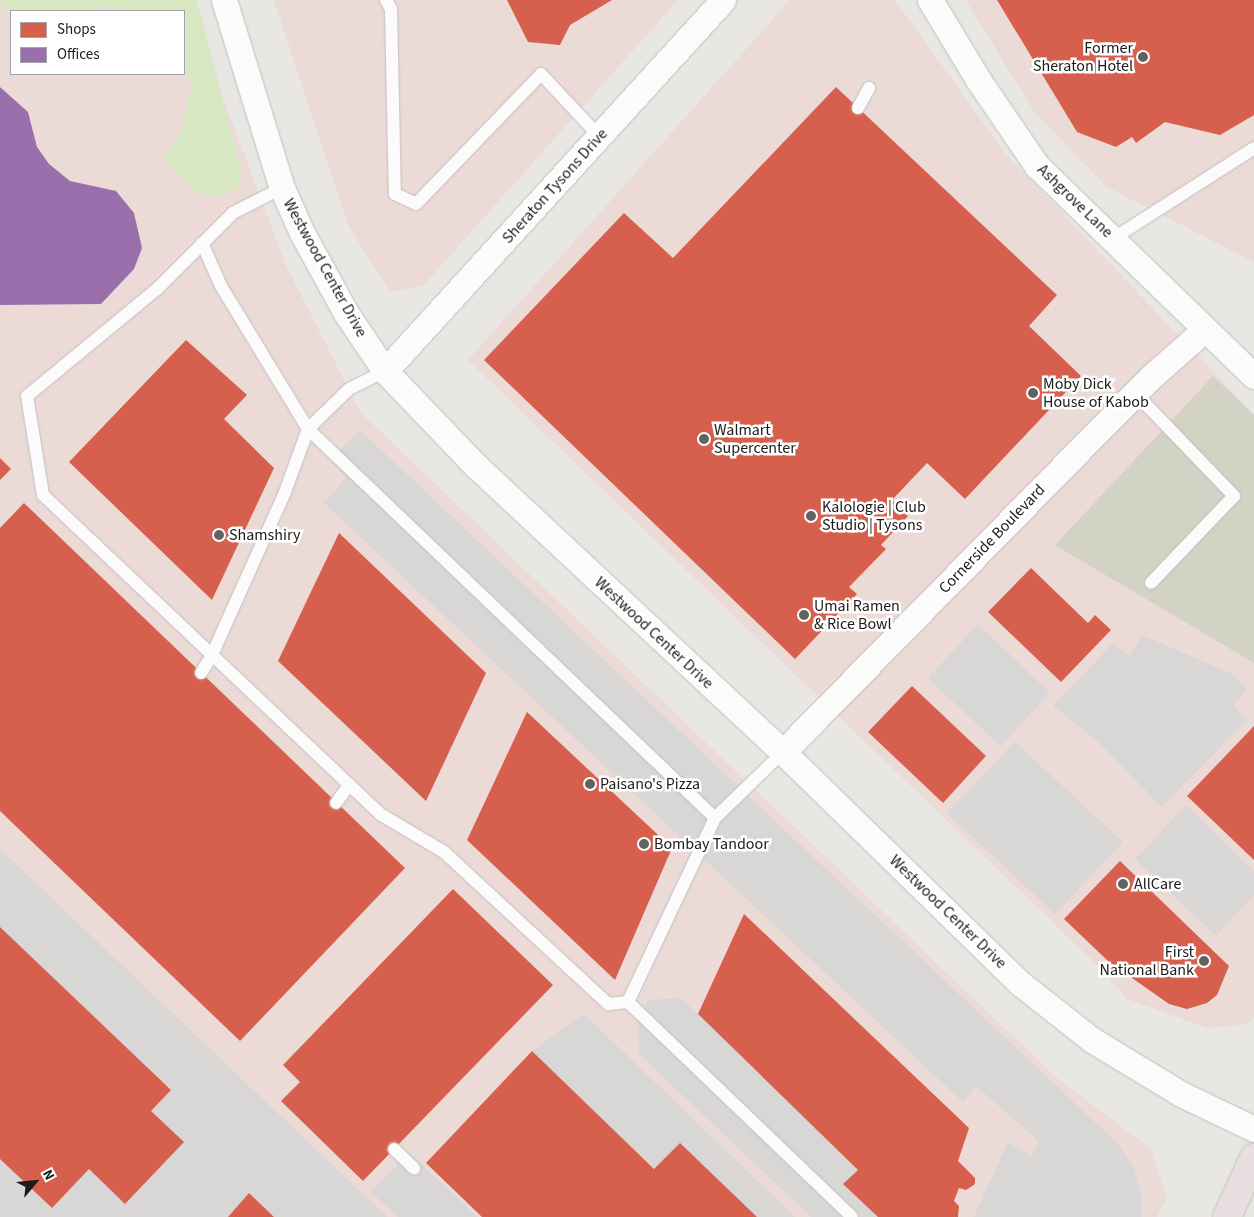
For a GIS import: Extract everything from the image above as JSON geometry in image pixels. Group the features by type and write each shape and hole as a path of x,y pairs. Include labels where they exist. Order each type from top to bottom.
{"highway":[{"path":"1227,1217 1254,1158"}],"street":[{"name":"Westwood Center Drive","path":"224,0 282,188 302,233 346,313 385,371 476,466 783,752 1021,984 1092,1040 1181,1094 1254,1129"},
{"name":"Sheraton Tysons Drive","path":"385,371 724,0"},
{"name":"Ashgrove Lane","path":"930,0 1020,144 1037,166 1114,238 1204,330 1254,376"},
{"name":"Cornerside Boulevard","path":"783,752 1135,393 1204,330"}],"lane":[{"path":"386,0 391,9 395,194 416,204 541,74 600,137"},
{"path":"858,108 869,88"},
{"path":"1114,238 1254,148"},
{"path":"282,188 233,213 157,288 27,396 43,495 211,657 380,814 444,852 608,1004 628,1002 852,1217"},
{"path":"202,243 221,286 308,429 715,818"},
{"path":"201,672 211,657 285,492 308,429 348,389 385,371"},
{"path":"1135,393 1234,496 1151,583"},
{"path":"628,1002 715,818 783,752"},
{"path":"336,803 349,786"},
{"path":"394,1149 414,1168"}],"shaded area":[{"path":"0,0 186,0 286,265 360,412 1057,1078 1151,1149 1167,1198 1157,1217 0,1217"},
{"path":"274,0 678,0 424,285 390,292 349,227"},
{"path":"790,0 895,0 1005,153 1254,415 1254,1017 1244,1025 1207,1028 1127,999 1098,966 468,360"},
{"name":"Former Sheraton Hotel","path":"966,0 1254,0 1254,262 1107,187 1034,112"},
{"path":"1213,376 1254,415 1254,663 1055,545"},
{"path":"360,430 1118,1144 1134,1169 1141,1193 1141,1217 974,1217 1008,1142 1031,1156 1039,1141 976,1086 963,1102 324,503 346,478 330,460"},
{"path":"978,624 1050,693 1000,746 928,678"},
{"path":"1142,635 1230,673 1247,689 1233,705 1247,720 1162,807 1095,739 1053,706 1113,643 1130,656"},
{"path":"1015,742 1123,842 1055,914 947,813"},
{"path":"1186,805 1254,871 1254,895 1216,936 1135,859"},
{"path":"0,849 387,1217 274,1217 249,1193 228,1217 0,1217 0,1159 52,1208 89,1169 125,1204 184,1142 151,1111 171,1090 0,927"},
{"path":"681,998 858,1170 843,1184 878,1217 811,1217 639,1054 638,1021 648,1000"},
{"path":"584,1014 795,1217 757,1217 654,1169 532,1051"},
{"path":"409,1153 478,1217 398,1217 371,1192"}],"green space":[{"path":"0,0 197,0 242,175 238,188 214,198 196,192 162,159 178,138 192,87 185,69 185,10 107,8 10,10 10,13"}],"building: Shops":[{"path":"507,0 612,0 570,25 560,45 528,42"},
{"name":"Former Sheraton Hotel","path":"997,0 1254,0 1254,115 1220,135 1165,122 1136,143 1132,137 1116,147 1077,132"},
{"path":"836,87 1057,295 1029,326 1081,376 965,499 927,463 892,500 908,516 881,545 886,549 849,587 857,594 795,659 484,360 624,213 673,258"},
{"path":"186,340 247,395 224,419 274,468 212,600 69,462"},
{"path":"0,458 11,469 0,480"},
{"path":"24,503 405,868 240,1041 0,811 0,528"},
{"path":"339,533 486,673 426,801 278,661"},
{"path":"1031,568 1088,623 1095,615 1111,630 1061,682 988,612"},
{"path":"912,686 986,756 943,803 868,732"},
{"path":"527,712 672,848 615,980 467,840"},
{"path":"1254,726 1254,860 1187,796"},
{"path":"1120,861 1229,966 1217,995 1207,1003 1187,1009 1169,1004 1108,961 1064,919"},
{"path":"453,889 553,985 363,1181 281,1101 300,1082 283,1065"},
{"path":"744,914 969,1128 958,1161 975,1178 975,1184 966,1190 959,1188 954,1201 959,1206 958,1217 878,1217 843,1184 858,1170 698,1014"},
{"path":"0,927 171,1090 151,1111 184,1142 125,1204 89,1169 52,1208 0,1159"},
{"path":"532,1051 654,1169 680,1143 757,1217 482,1217 426,1163"},
{"path":"249,1193 274,1217 228,1217"}],"building: Offices":[{"path":"0,87 28,112 37,147 49,164 70,181 116,191 134,213 142,248 134,269 101,304 0,305"}],"place":[{"name":"Former Sheraton Hotel","path":"1143,57"},
{"name":"Moby Dick House of Kabob","path":"1033,393"},
{"name":"Walmart Supercenter","path":"704,439"},
{"name":"Kalologie | Club Studio | Tysons","path":"811,516"},
{"name":"Shamshiry","path":"219,535"},
{"name":"Umai Ramen & Rice Bowl","path":"804,615"},
{"name":"Paisano's Pizza","path":"590,784"},
{"name":"Bombay Tandoor","path":"644,844"},
{"name":"AllCare","path":"1123,884"},
{"name":"First National Bank","path":"1204,961"}]}
